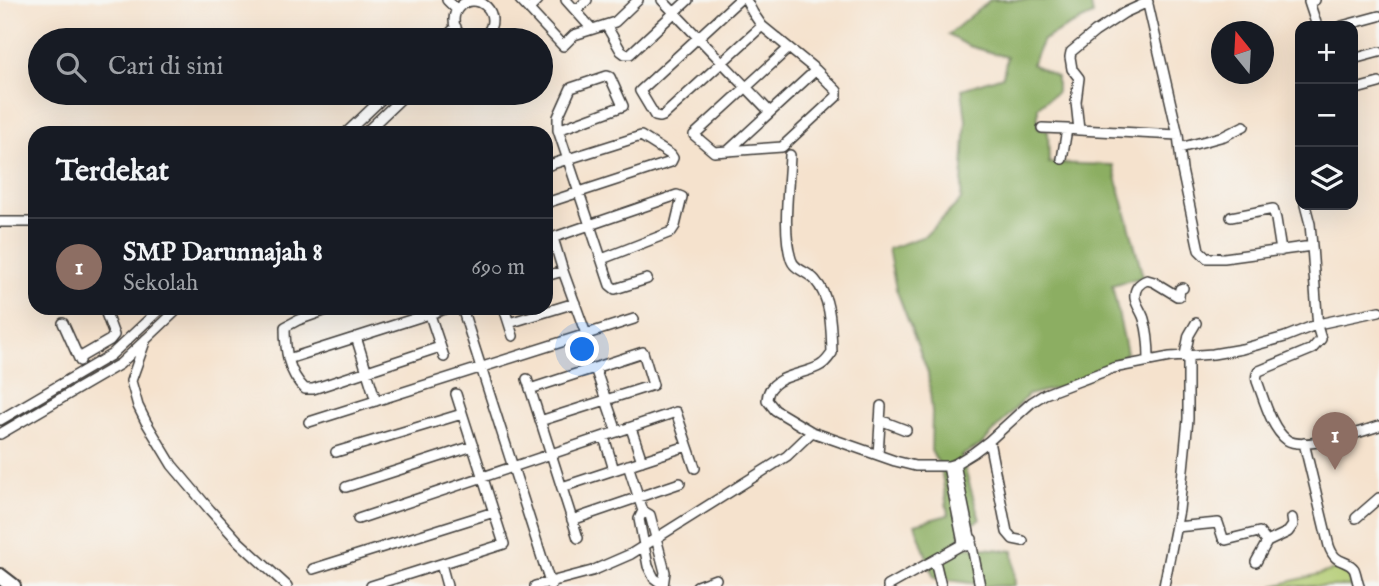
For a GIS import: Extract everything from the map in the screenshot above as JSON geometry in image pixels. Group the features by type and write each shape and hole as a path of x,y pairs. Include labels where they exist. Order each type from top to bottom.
{"main road":[{"path":"0,576 13,586"}],"street":[{"path":"447,0 461,4 471,1 487,2 492,17 490,28"},
{"path":"520,0 546,28"},
{"path":"528,9 538,0"},
{"path":"566,0 592,29"},
{"path":"576,11 587,0"},
{"path":"553,35 563,46 574,35 615,22 638,0"},
{"path":"662,0 770,112"},
{"path":"606,25 621,51 630,54 688,0"},
{"path":"740,0 640,91 655,116 663,116 762,26"},
{"path":"746,0 762,26 789,48 816,70 837,91 837,96 782,148 714,152 694,135 789,48"},
{"path":"1315,0 1309,2 1315,21"},
{"path":"1079,130 1076,103 1079,78 1072,69 1071,52 1095,32 1148,1 1178,135 1182,170 1199,250 1208,258 1224,258 1312,246"},
{"path":"456,27 455,15 461,4"},
{"path":"1358,22 1379,16"},
{"path":"1358,58 1379,52"},
{"path":"729,150 816,70"},
{"path":"558,130 622,106 610,77 571,88 558,117 558,130 610,285 615,289 647,279"},
{"path":"1358,89 1379,83"},
{"path":"353,126 375,105"},
{"path":"373,126 395,105"},
{"path":"1180,148 1224,136 1244,126"},
{"path":"1042,128 1178,135"},
{"path":"1062,159 1067,129"},
{"path":"553,164 642,136 672,156 671,162 553,201"},
{"path":"790,155 787,227 790,258 795,267 812,276 822,290 828,308 832,352 818,367 776,383 767,393 767,400 775,410 812,432 895,461 915,466 952,465 989,441 1032,402 1045,394 1113,368 1150,360 1242,349 1318,324 1379,311"},
{"path":"553,238 677,195 682,197 671,232 602,259"},
{"path":"1231,217 1273,209 1281,251"},
{"path":"1306,210 1321,340 1312,349 1259,371 1256,377 1271,419 1291,442 1334,439 1379,426"},
{"path":"0,222 28,222"},
{"path":"553,246 586,334"},
{"path":"553,274 563,271"},
{"path":"1150,360 1145,321 1135,298 1136,289 1147,280 1177,296 1183,288"},
{"path":"553,310 575,303"},
{"path":"79,358 114,335 107,315"},
{"path":"0,419 111,355 154,315"},
{"path":"0,434 120,364 172,315"},
{"path":"312,315 285,327 288,359 293,374 305,390 440,346"},
{"path":"288,359 418,315"},
{"path":"430,315 444,357"},
{"path":"464,315 550,584"},
{"path":"506,315 513,336"},
{"path":"509,323 535,315"},
{"path":"309,422 634,319"},
{"path":"63,323 90,382"},
{"path":"1164,586 1176,527 1188,419 1186,355 1189,335 1195,323"},
{"path":"356,337 376,401"},
{"path":"146,340 131,381 146,422 172,465 210,510 239,542 287,586"},
{"path":"530,389 643,352 653,385 540,421"},
{"path":"595,368 617,432"},
{"path":"527,379 578,538"},
{"path":"371,586 504,544 456,394"},
{"path":"878,455 881,406"},
{"path":"358,519 676,412 695,468"},
{"path":"336,452 462,414"},
{"path":"880,420 906,430"},
{"path":"631,428 642,461"},
{"path":"535,586 550,584 620,560 787,456 812,432"},
{"path":"604,437 614,470"},
{"path":"989,441 1007,532 1013,539 1023,541"},
{"path":"1304,443 1332,554 1354,569 1359,586"},
{"path":"346,487 473,446"},
{"path":"562,487 687,446"},
{"path":"952,465 967,541 980,586"},
{"path":"628,466 643,511 649,515 665,572 663,585"},
{"path":"572,520 680,484"},
{"path":"1356,519 1379,498"},
{"path":"643,511 639,520 651,574 663,585"},
{"path":"313,569 494,512"},
{"path":"1256,562 1267,542 1288,531 1293,525 1292,518"},
{"path":"1176,527 1218,523 1224,539 1257,531 1267,542"},
{"path":"888,586 967,541"},
{"path":"935,561 942,586"},
{"path":"441,564 447,586"},
{"path":"696,586 716,579"}],"green space":[{"path":"990,0 1090,0 1093,15 1043,40 1032,64 1057,77 1057,92 1038,107 1038,128 1048,131 1049,163 1113,165 1143,277 1112,285 1127,353 1083,382 1028,395 981,445 961,456 980,520 960,529 960,546 1013,551 1015,586 978,586 934,578 915,524 948,515 941,467 931,451 932,412 928,373 896,289 888,249 925,236 961,200 966,120 962,89 1003,76 1007,57 969,46 948,35"},
{"path":"1346,567 1351,586 1273,586"}],"place":[{"name":"SMP Darunnajah 8","path":"1335,470"}]}
